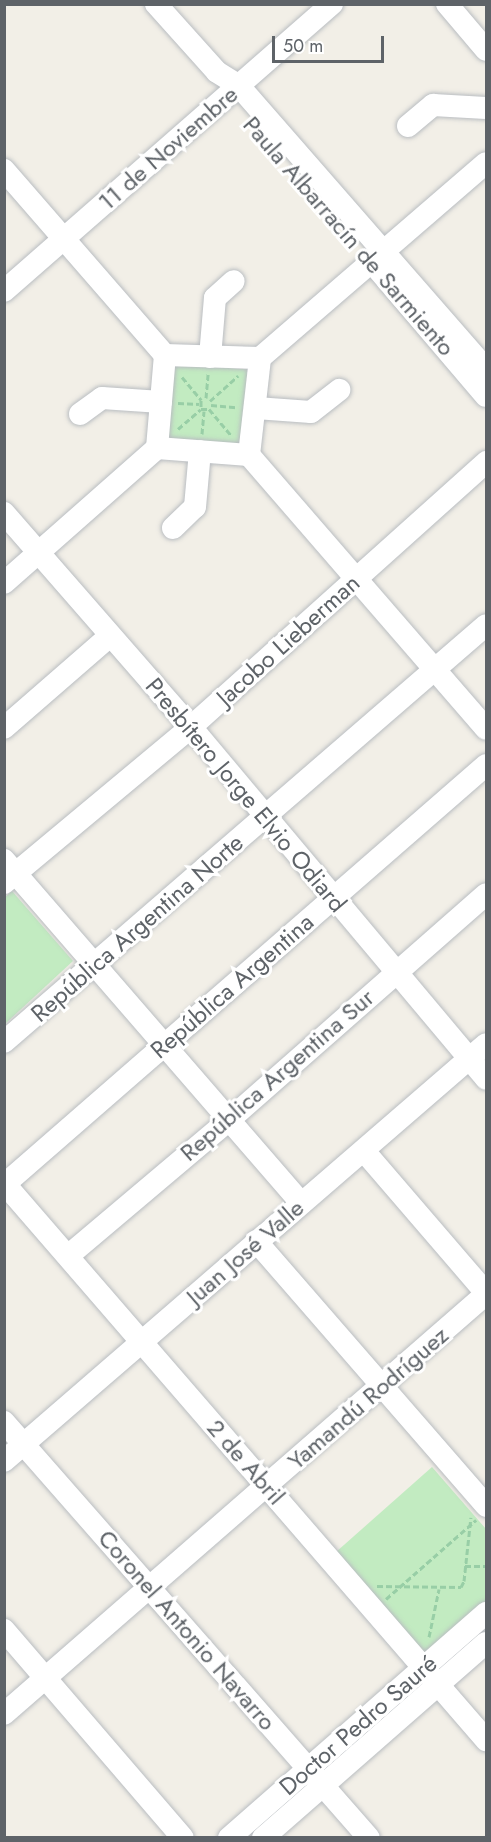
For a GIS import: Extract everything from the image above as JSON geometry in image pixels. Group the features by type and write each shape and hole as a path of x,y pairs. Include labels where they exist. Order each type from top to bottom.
{"street":[{"name":"Paula Albarracín de Sarmiento","path":"156,4 378,257 486,369"},
{"name":"11 de Noviembre","path":"4,291 332,4"},
{"path":"447,4 486,50"},
{"path":"408,126 433,105 486,108"},
{"path":"165,355 260,358 486,163"},
{"path":"4,170 165,355 157,448 4,583"},
{"name":"Paula Albarracín de Sarmiento","path":"378,257 486,396"},
{"path":"210,357 215,298 234,281"},
{"path":"249,455 260,358"},
{"path":"256,408 311,412 339,390"},
{"path":"80,414 102,398 161,402"},
{"path":"157,448 249,455 486,729"},
{"path":"173,528 195,507 200,451"},
{"name":"Jacobo Lieberman","path":"8,872 191,727 486,462"},
{"name":"Presbítero Jorge Elvio Odiard","path":"4,513 37,554 191,727 486,1079"},
{"name":"República Argentina Norte","path":"4,1042 436,671 486,625"},
{"path":"4,728 110,636"},
{"name":"República Argentina","path":"5,1183 486,765"},
{"path":"8,872 94,965 301,1203"},
{"name":"República Argentina Sur","path":"68,1256 229,1120 486,894"},
{"name":"Juan José Valle","path":"4,1461 486,1044"},
{"path":"364,1151 486,1293"},
{"name":"2 de Abril","path":"5,1183 486,1740"},
{"path":"256,1241 382,1385 480,1506"},
{"name":"Yamandú Rodríguez","path":"4,1714 486,1293"},
{"name":"Coronel Antonio Navarro","path":"4,1422 369,1838"},
{"name":"Doctor Pedro Sauré","path":"263,1838 315,1777 423,1667 486,1613"},
{"path":"4,1630 183,1838"},
{"name":"Doctor Pedro Sauré","path":"229,1838 315,1777 438,1684 486,1643"}],"path":[{"path":"210,357 206,398 209,406 249,455"},
{"path":"200,451 209,406 260,358"},
{"path":"206,398 199,404 256,408"},
{"path":"374,1610 468,1526 480,1506"},
{"path":"351,1584 398,1588 461,1587 468,1526 480,1506"},
{"path":"465,1566 486,1566"},
{"path":"423,1667 439,1589"}],"green space":[{"path":"173,363 248,370 241,447 166,441"},
{"path":"12,891 73,961 5,1024 4,898"},
{"path":"432,1467 486,1529 486,1607 428,1658 336,1552"}]}
